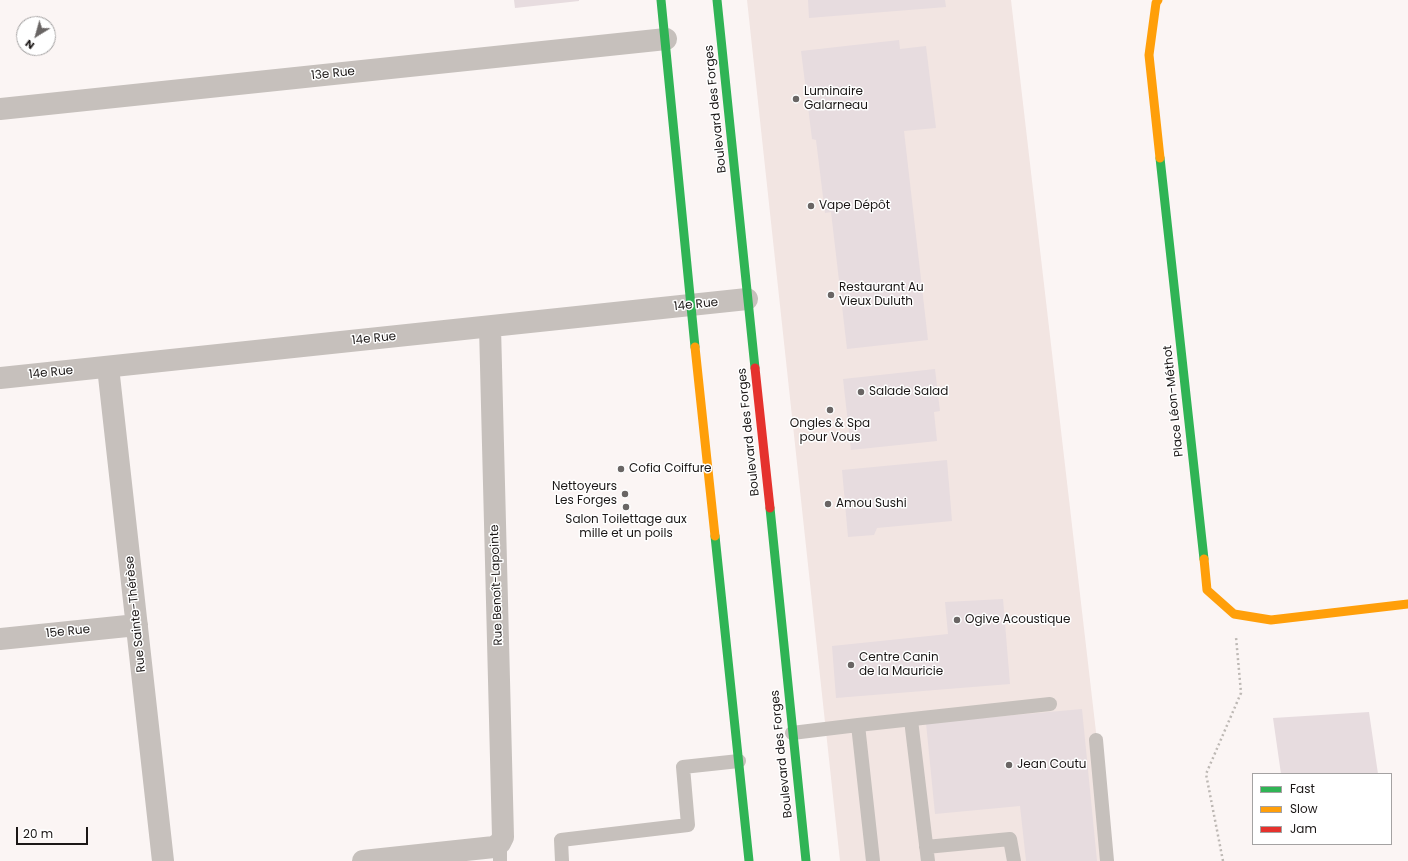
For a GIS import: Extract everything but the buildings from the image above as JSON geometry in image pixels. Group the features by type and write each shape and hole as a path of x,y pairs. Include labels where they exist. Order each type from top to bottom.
{"main road":[{"path":"661,0 691,306 749,861"},
{"name":"Boulevard des Forges","path":"717,0 806,861"},
{"name":"Place Léon-Méthot","path":"1158,0 1156,3 1149,55 1207,590 1234,614"},
{"path":"1234,614 1271,620 1408,604"}],"street":[{"name":"13e Rue","path":"0,109 666,39"},
{"name":"14e Rue","path":"0,378 747,299"},
{"name":"Rue Benoît-Lapointe","path":"490,327 503,832 500,852"},
{"name":"Rue Sainte-Thérèse","path":"108,367 163,861"},
{"name":"15e Rue","path":"0,639 137,625"},
{"path":"363,861 494,847 500,852"}],"lane":[{"path":"792,733 1050,704"},
{"path":"911,720 928,861"},
{"path":"858,725 873,861"},
{"path":"1096,740 1107,861"},
{"path":"562,861 561,840 688,825 683,767 738,761"},
{"path":"926,847 1010,839 1014,861"}],"path":[{"path":"1223,861 1206,774 1241,693 1234,614"}],"shaded area":[{"path":"747,0 1011,0 1111,861 840,861"}],"traffic: fast":[{"path":"661,0 695,347"},
{"path":"717,0 755,368"},
{"path":"1160,158 1204,559"},
{"path":"770,508 806,861"},
{"path":"715,536 749,861"}],"traffic: slow":[{"path":"1158,0 1156,3 1149,55 1160,158"},
{"path":"695,347 715,536"},
{"path":"1204,559 1207,590 1234,614 1271,620 1408,604"}],"traffic: jam":[{"path":"755,368 770,508"}],"place":[{"name":"Luminaire Galarneau","path":"796,99"},
{"name":"Vape Dépôt","path":"811,206"},
{"name":"Restaurant Au Vieux Duluth","path":"831,295"},
{"name":"Salade Salad","path":"861,392"},
{"name":"Ongles & Spa pour Vous","path":"830,410"},
{"name":"Cofia Coiffure","path":"621,469"},
{"name":"Nettoyeurs Les Forges","path":"625,494"},
{"name":"Amou Sushi","path":"828,504"},
{"name":"Salon Toilettage aux mille et un poils","path":"626,507"},
{"name":"Ogive Acoustique","path":"957,620"},
{"name":"Centre Canin de la Mauricie","path":"851,665"},
{"name":"Jean Coutu","path":"1009,765"}]}
